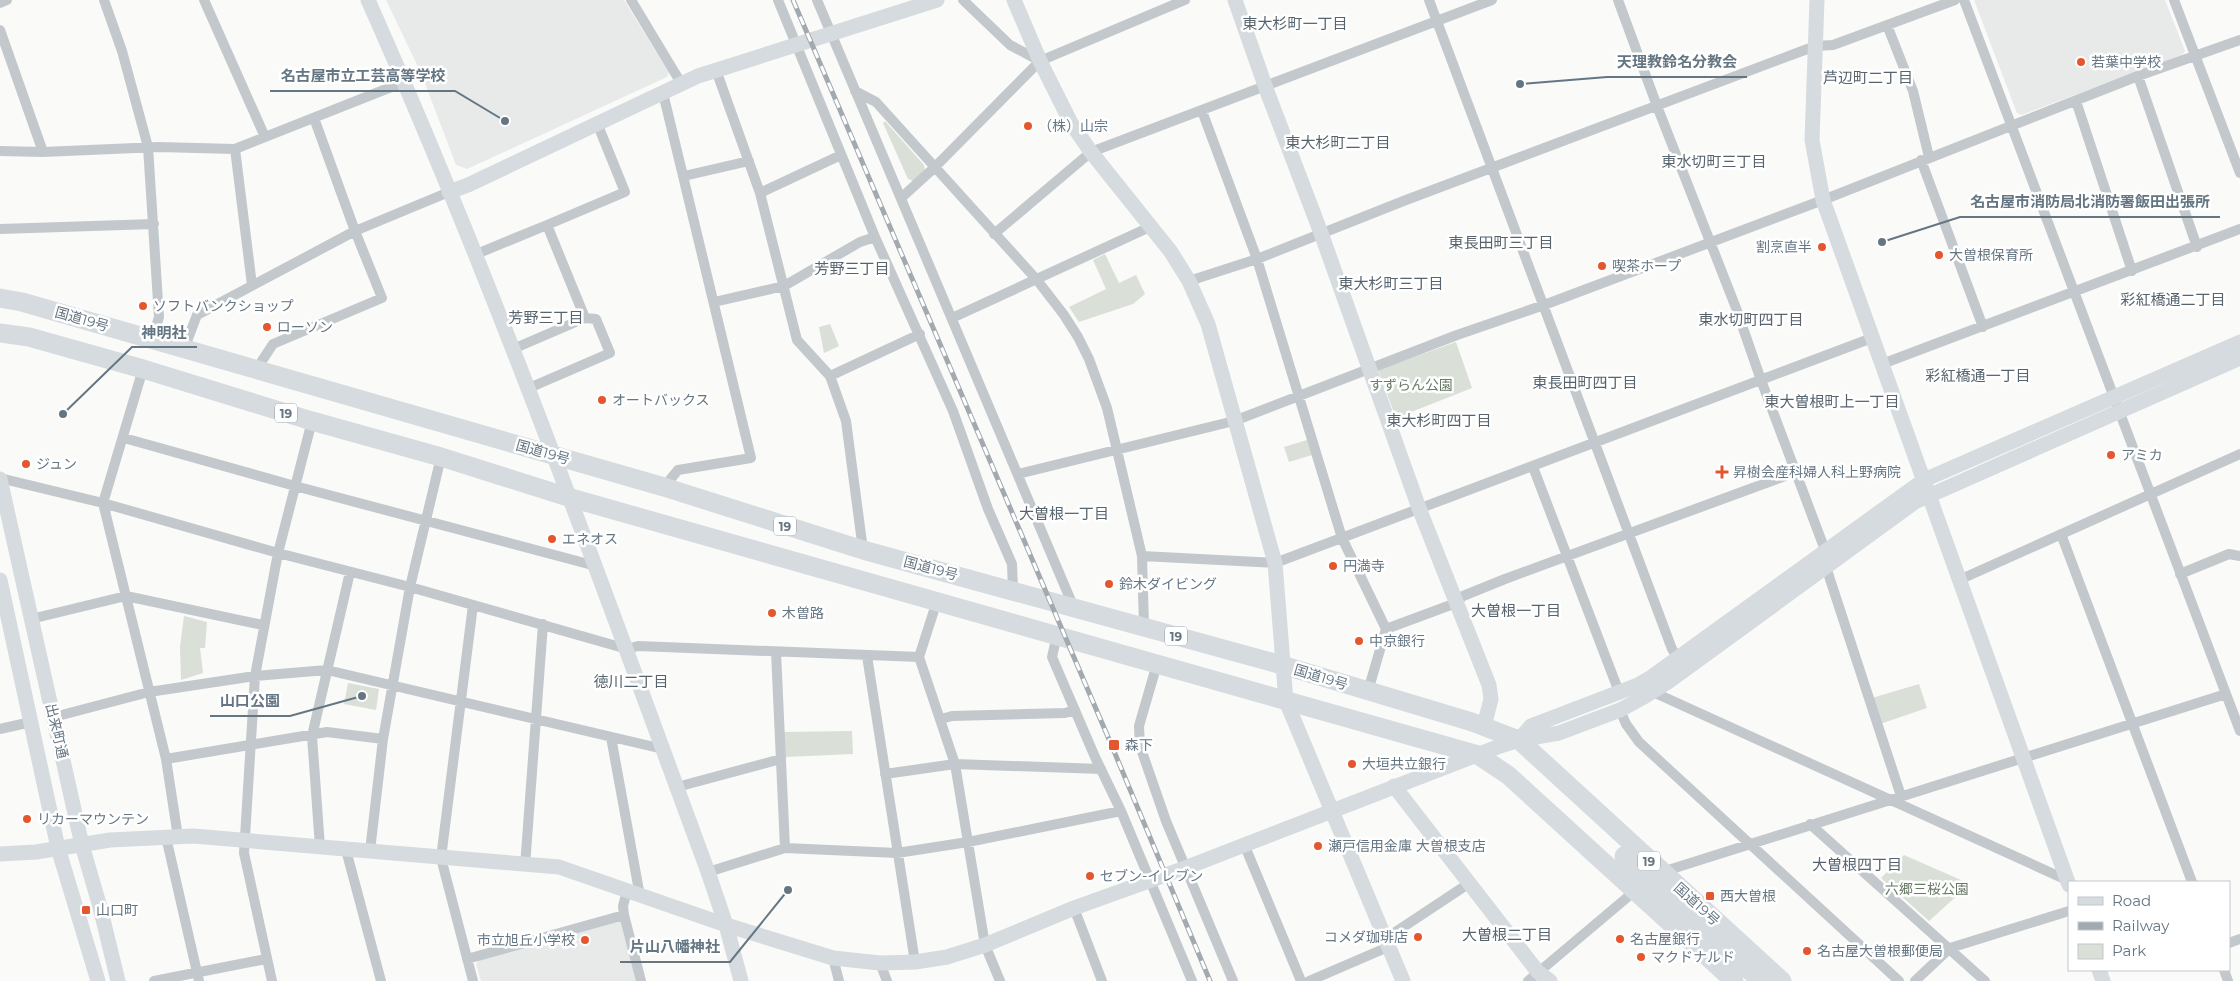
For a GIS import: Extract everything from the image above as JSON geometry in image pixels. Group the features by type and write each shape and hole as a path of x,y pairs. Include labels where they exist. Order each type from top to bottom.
{"highway":[{"name":"国道19号","path":"0,298 22,302 664,487 863,550 1282,665 1484,726 1519,740 1661,872 1761,972 1782,981"},
{"name":"国道19号","path":"0,333 29,337 143,369 312,421 440,456 571,498 1478,755 1508,775 1734,981"},
{"path":"1624,856 1709,933 1751,960 1761,972"}],"street":[{"path":"0,3 7,0"},
{"path":"104,0 122,51 148,147 159,317 152,340"},
{"path":"204,0 266,137"},
{"path":"368,0 404,82 529,388 571,498 708,872 726,925 741,981"},
{"path":"632,0 681,83"},
{"path":"778,0 875,237 953,411 988,509 1012,564 1013,590"},
{"path":"817,0 1074,608"},
{"path":"184,349 197,315 355,232 449,192 681,83 716,70 937,0"},
{"path":"963,0 1010,45 1040,60"},
{"path":"1014,0 1040,60 1071,123 1091,152 1152,226 1189,281 1208,324 1275,563 1286,701 1403,981"},
{"path":"901,198 934,168 1040,60 1185,0"},
{"path":"1235,0 1267,86 1268,94 1322,233 1419,508 1489,685 1492,699 1484,726"},
{"path":"1429,0 1672,649 1678,658"},
{"path":"994,234 1091,152 1492,0"},
{"path":"1618,0 1657,106 1711,241 1760,380 1825,550"},
{"path":"1817,0 1812,140 1823,200 2022,758 2069,881"},
{"path":"1189,281 1257,259 1816,46 1833,45 1955,0"},
{"path":"1964,0 2240,731"},
{"path":"2174,0 2240,173"},
{"path":"1887,25 1913,91 1925,159 1983,327"},
{"path":"0,30 43,152"},
{"path":"1018,474 1234,420 1299,397 1457,335 1544,306 1823,200 2138,76 2240,40"},
{"path":"716,70 760,193 797,340 830,376 846,422 863,550"},
{"path":"2138,76 2197,247"},
{"path":"0,151 43,152 148,147 236,149 404,82"},
{"path":"855,91 876,102 1037,280 1064,315 1089,359 1107,408 1142,556 1144,627"},
{"path":"663,92 751,458 678,470 664,487"},
{"path":"2076,101 2132,271"},
{"path":"1202,111 1257,259 1342,538 1386,630 1368,691"},
{"path":"256,370 273,344 382,298 355,232 314,118"},
{"path":"474,255 625,192 597,123"},
{"path":"236,149 252,285"},
{"path":"760,193 842,155"},
{"path":"684,176 749,161"},
{"path":"0,229 154,224"},
{"path":"548,225 585,318"},
{"path":"952,318 1152,226"},
{"path":"1882,364 2197,247 2240,229"},
{"path":"714,302 784,286 860,242 875,237"},
{"path":"513,349 585,318 596,319 610,353 529,388"},
{"path":"830,376 920,334"},
{"path":"1142,556 1275,563 1872,338"},
{"path":"0,854 110,840 172,837 244,841 525,866 558,867 726,925 833,958 880,963 915,962 947,957 985,945 1074,908 1185,868 1478,755 1519,740 1559,733 1620,710 1653,692 1915,502 2240,342"},
{"path":"1519,740 1531,726 1650,678 1924,480 2240,358"},
{"path":"143,369 124,438 103,503 166,759 172,837 198,976"},
{"path":"272,981 244,853 254,676 278,553 312,421"},
{"path":"124,438 295,486 596,566"},
{"path":"1959,580 2240,454"},
{"path":"370,851 383,739 410,587 440,456"},
{"path":"1533,467 1619,692"},
{"path":"1386,630 1456,604 1463,596 1796,472"},
{"path":"0,478 103,503 278,553 543,624 627,649 638,646 920,657"},
{"name":"出来町通","path":"0,478 82,845 100,907 118,981"},
{"path":"2061,534 2192,881"},
{"path":"2180,574 2229,554 2240,556"},
{"path":"1826,567 1896,797"},
{"path":"320,848 312,736 350,572"},
{"name":"出来町通","path":"0,580 58,848 98,981"},
{"path":"32,619 126,596 263,624"},
{"path":"937,601 920,657 955,764 985,945 1000,981"},
{"path":"473,605 441,858 473,981"},
{"path":"525,866 543,624"},
{"path":"1057,635 1052,657 1121,811 1192,981"},
{"path":"776,652 784,848"},
{"path":"867,656 915,962"},
{"path":"1157,664 1139,726 1138,736 1150,777 1185,868 1233,981"},
{"path":"54,717 149,692 254,676 327,670 394,684 663,749"},
{"path":"1653,692 1896,797 2068,882"},
{"path":"1661,872 1896,797 2133,725 2226,694"},
{"path":"941,719 952,716 1065,713 1075,710"},
{"path":"1620,710 1626,724 1639,742 1899,981"},
{"path":"0,730 30,722"},
{"path":"166,759 327,732 383,739"},
{"path":"611,737 634,893 623,906 624,915 641,981"},
{"path":"677,787 781,759"},
{"path":"885,774 955,764 1101,768"},
{"path":"1394,786 1538,978 1636,890"},
{"path":"708,872 784,848 897,853 968,842 1121,811"},
{"path":"1810,824 1985,981"},
{"path":"1244,844 1301,981"},
{"path":"346,850 381,981"},
{"path":"1309,981 1387,943 1468,884"},
{"path":"1074,908 1102,981"},
{"path":"1915,981 1950,948 2068,911"},
{"path":"467,959 624,915"},
{"path":"154,981 198,976 266,958"},
{"path":"833,958 839,981"},
{"path":"880,963 887,981"}],"shaded area":[{"path":"386,0 624,0 669,73 667,77 467,169 456,165 421,73"},
{"name":"若葉中学校","path":"1974,0 2165,0 2185,51 2182,55 2021,115 2017,113"},
{"name":"市立旭丘小学校","path":"617,920 621,922 636,981 481,981 476,964 480,958"}],"green space":[{"path":"885,121 924,165 925,170 913,181 908,179 883,123"},
{"path":"1105,254 1119,283 1136,275 1145,294 1133,304 1079,322 1069,307 1106,289 1093,260"},
{"path":"830,324 839,346 824,353 819,327"},
{"name":"すずらん公園","path":"1456,342 1472,388 1396,418 1378,370"},
{"path":"1307,440 1312,455 1289,462 1284,447"},
{"path":"184,616 207,622 205,648 200,648 203,673 181,680 180,647"},
{"path":"348,683 379,689 376,710 344,704"},
{"path":"1919,684 1927,708 1880,724 1872,698"},
{"path":"852,731 853,754 785,757 784,732"},
{"name":"六郷三桜公園","path":"1904,855 1970,884 1929,921 1881,878"}],"railway":[{"path":"793,0 1111,744 1210,981"}],"place":[{"name":"若葉中学校","path":"2081,62"},
{"name":"天理教鈴名分教会","path":"1520,84"},
{"name":"名古屋市立工芸高等学校","path":"505,121"},
{"name":"（株）山宗","path":"1028,126"},
{"name":"名古屋市消防局北消防署飯田出張所","path":"1882,242"},
{"name":"割烹直半","path":"1822,247"},
{"name":"大曽根保育所","path":"1939,255"},
{"name":"喫茶ホープ","path":"1602,266"},
{"name":"ソフトバンクショップ","path":"143,306"},
{"name":"ローソン","path":"267,327"},
{"name":"オートバックス","path":"602,400"},
{"name":"神明社","path":"63,414"},
{"name":"アミカ","path":"2111,455"},
{"name":"ジュン","path":"26,464"},
{"name":"昇樹会産科婦人科上野病院","path":"1722,472"},
{"name":"エネオス","path":"552,539"},
{"name":"円満寺","path":"1333,566"},
{"name":"鈴木ダイビング","path":"1109,584"},
{"name":"木曽路","path":"772,613"},
{"name":"中京銀行","path":"1359,641"},
{"name":"山口公園","path":"362,696"},
{"name":"森下","path":"1114,745"},
{"name":"大垣共立銀行","path":"1352,764"},
{"name":"リカーマウンテン","path":"27,819"},
{"name":"瀬戸信用金庫 大曽根支店","path":"1318,846"},
{"name":"セブン-イレブン","path":"1090,876"},
{"name":"片山八幡神社","path":"788,890"},
{"name":"西大曽根","path":"1710,896"},
{"name":"山口町","path":"86,910"},
{"name":"コメダ珈琲店","path":"1418,937"},
{"name":"名古屋銀行","path":"1620,939"},
{"name":"市立旭丘小学校","path":"585,940"},
{"name":"名古屋大曽根郵便局","path":"1807,951"},
{"name":"マクドナルド","path":"1641,957"}],"district":[{"name":"東大杉町一丁目","path":"1295,23"},
{"name":"芦辺町二丁目","path":"1868,77"},
{"name":"東大杉町二丁目","path":"1338,142"},
{"name":"東水切町三丁目","path":"1714,161"},
{"name":"東長田町三丁目","path":"1501,242"},
{"name":"芳野三丁目","path":"852,268"},
{"name":"東大杉町三丁目","path":"1391,283"},
{"name":"彩紅橋通二丁目","path":"2173,299"},
{"name":"芳野三丁目","path":"546,317"},
{"name":"東水切町四丁目","path":"1751,319"},
{"name":"彩紅橋通一丁目","path":"1978,375"},
{"name":"東長田町四丁目","path":"1585,382"},
{"name":"東大曽根町上一丁目","path":"1832,401"},
{"name":"東大杉町四丁目","path":"1439,420"},
{"name":"大曽根一丁目","path":"1064,513"},
{"name":"大曽根一丁目","path":"1516,610"},
{"name":"徳川二丁目","path":"631,681"},
{"name":"大曽根四丁目","path":"1857,864"},
{"name":"大曽根二丁目","path":"1507,934"}]}
